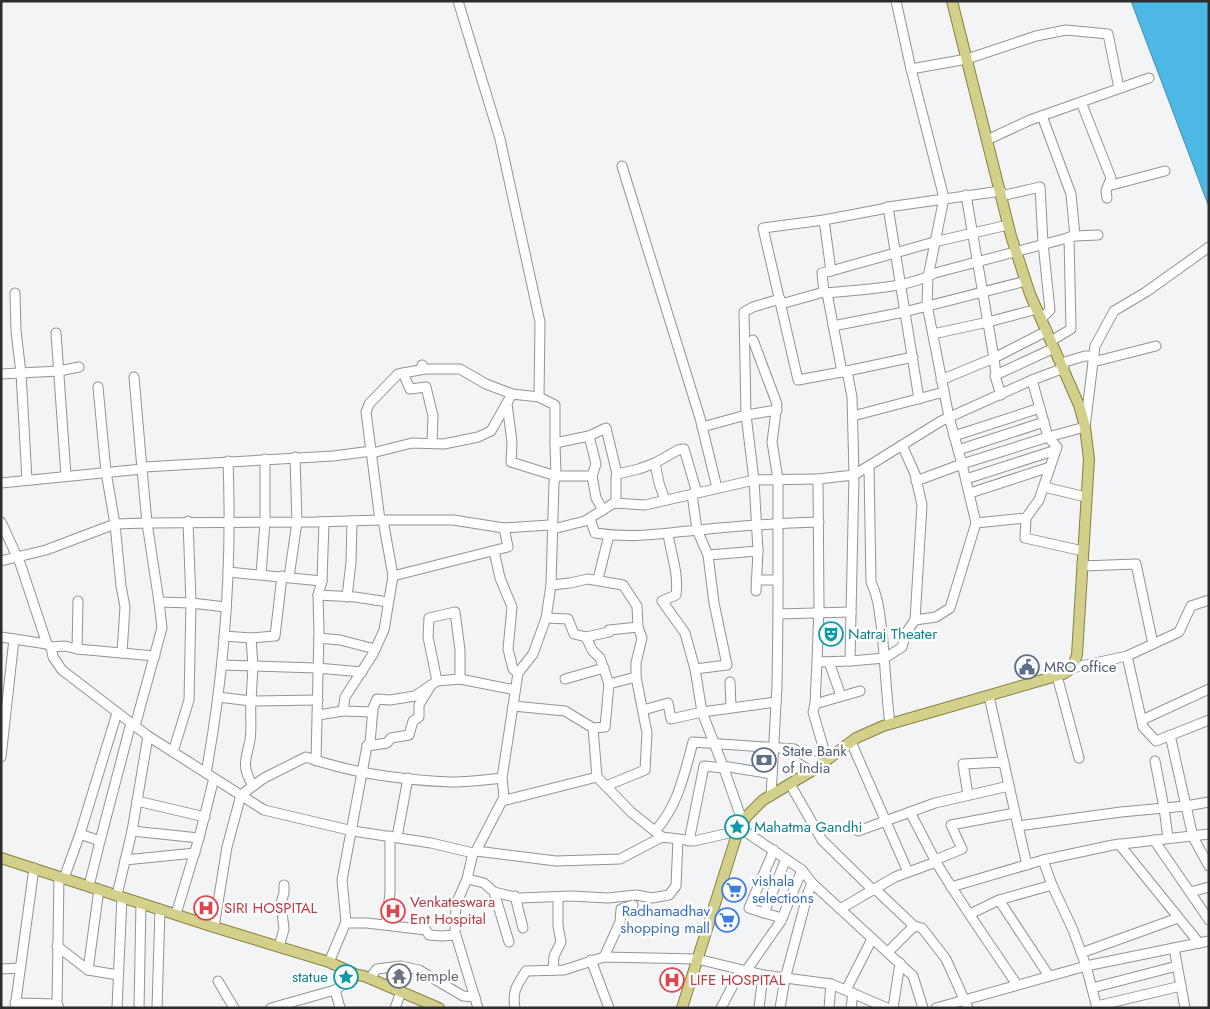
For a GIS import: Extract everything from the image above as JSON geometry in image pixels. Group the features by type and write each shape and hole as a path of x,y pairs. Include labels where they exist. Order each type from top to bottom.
{"main road":[{"path":"682,1008 740,827 746,816 763,800 824,763 851,742 890,724 1063,674 1072,668 1077,655 1089,459 1085,427 1080,405 1046,331 1016,252 952,1"},
{"path":"1,858 160,910 329,962 356,975 370,978 439,1008"}],"street":[{"path":"458,1 500,139 540,322 539,397"},
{"path":"896,1 911,69 944,198 928,277 928,305 949,418 970,493 976,523 950,608 936,617 915,620"},
{"path":"911,69 967,59 1036,36 1066,30 1108,34 1119,88"},
{"path":"988,140 1042,116 1148,78"},
{"path":"1081,102 1111,178 1106,191 1107,198"},
{"path":"996,375 1053,345 1071,329 1071,194 1042,116"},
{"path":"622,166 702,427 717,488"},
{"path":"1108,186 1165,171"},
{"path":"913,357 798,380 763,228 824,220 944,198 1001,193 1040,187 1043,243 1050,310 1041,319"},
{"path":"966,195 994,358 995,376 1002,395"},
{"path":"888,207 919,399"},
{"path":"824,220 831,271"},
{"path":"850,660 854,475 852,397 833,326 822,273 934,242 1008,225"},
{"path":"756,591 758,524 746,415 744,312 753,307 826,292 900,284 928,277 935,272 1016,252 1043,243 1072,237 1098,235"},
{"path":"916,481 962,464 1085,427 1095,346 1114,311 1146,292 1209,247"},
{"path":"833,326 904,312 1026,281"},
{"path":"15,293 27,480"},
{"path":"933,334 1037,309"},
{"path":"941,380 994,358 1046,331"},
{"path":"56,333 66,476"},
{"path":"753,340 777,404 772,442 778,479 778,614 771,796"},
{"path":"1,561 46,550 115,524 188,521 324,522 453,520 504,528 549,525 553,528 590,519 616,504 645,504 754,480 818,479 854,475 949,418 1085,356 1094,359 1156,346"},
{"path":"343,711 345,697 376,649 384,630 393,576 382,520 366,412 369,404 398,374 423,366 460,369 486,384 512,394 539,397 556,405 556,476 554,482 551,585 546,618 533,654 518,673 502,778 504,797 474,852 467,879 456,904 455,935 478,1008"},
{"path":"1,374 59,371 80,367"},
{"path":"404,373 410,389 426,387 433,416 432,444"},
{"path":"88,970 94,888 100,841 162,628 148,523 134,377"},
{"path":"1032,380 1048,437 1057,447 1039,500 1026,518 1025,538 1083,551"},
{"path":"98,386 106,472 115,524 125,607 122,653"},
{"path":"852,416 944,392"},
{"path":"1,483 142,469 144,467 333,456 372,452 412,443 444,444 478,437 491,431 512,394"},
{"path":"507,404 512,442 511,462 556,476 592,476"},
{"path":"954,436 1040,408"},
{"path":"702,427 746,415 777,410"},
{"path":"958,450 1044,422"},
{"path":"555,443 589,436 606,428 617,474 616,504"},
{"path":"589,436 596,464 592,476 596,498 603,510"},
{"path":"816,662 885,658 902,647 906,633 915,620 922,505 916,481 902,445"},
{"path":"617,474 639,469 655,463 678,450 684,449 694,493 697,530 708,555 714,603 727,665 695,669"},
{"path":"966,479 1056,450"},
{"path":"224,636 250,638 275,636 285,576 297,522 294,457"},
{"path":"261,574 264,522 264,459"},
{"path":"176,914 205,817 210,775 222,665 226,607 230,522 228,461"},
{"path":"655,463 659,483 666,500"},
{"path":"869,467 871,582 878,595 890,724"},
{"path":"970,493 1050,468"},
{"path":"818,479 819,613 815,704 813,712 824,763"},
{"path":"1044,488 1086,497"},
{"path":"976,523 1026,518"},
{"path":"590,519 595,533 609,536 645,537 778,522 819,522"},
{"path":"173,752 189,700 191,603 188,521"},
{"path":"347,597 351,562 352,521"},
{"path":"1,522 18,558 49,645 62,670 148,736 264,810 353,831 474,852 556,861 620,859 658,834 683,781 693,742 794,749 824,763"},
{"path":"316,761 319,638 318,595 322,581 324,522"},
{"path":"393,576 508,547 504,528"},
{"path":"668,534 678,580 676,595 662,601 685,633 695,669 702,712 723,767 740,827 802,870 812,883 900,963 913,976 923,1008"},
{"path":"598,579 609,536"},
{"path":"494,551 500,578 512,607 508,649 513,669 518,673"},
{"path":"708,555 758,551"},
{"path":"1082,566 1136,564 1153,644"},
{"path":"228,572 322,581"},
{"path":"551,585 588,579 598,579 623,585 637,606 638,627 642,638 636,663 636,677 647,733 645,770 606,786"},
{"path":"756,580 778,580"},
{"path":"318,595 388,602"},
{"path":"1072,668 1127,656 1179,632 1191,606 1209,600"},
{"path":"77,650 78,601"},
{"path":"159,602 226,607"},
{"path":"367,746 387,743 391,738 410,735 413,721 419,717 420,705 435,682 428,637 429,618 455,612 460,650 460,679"},
{"path":"778,614 851,612"},
{"path":"546,618 568,619 574,634 586,638 609,632 609,630 638,627"},
{"path":"1,637 65,646 77,650 155,656"},
{"path":"250,638 253,666 250,740 245,757 248,778 253,786"},
{"path":"319,638 340,640 376,649"},
{"path":"513,706 565,711 593,728 605,728 609,684 600,658 592,650 586,638"},
{"path":"1,757 14,639"},
{"path":"1127,656 1143,727 1156,741 1209,720"},
{"path":"829,662 841,696"},
{"path":"222,665 317,668 362,672"},
{"path":"565,680 604,668"},
{"path":"1057,676 1079,758"},
{"path":"609,684 636,677"},
{"path":"329,962 346,924 342,880 353,831 367,746 370,743 373,708 378,699 390,700 415,696 435,682 460,679 516,690"},
{"path":"730,682 731,707"},
{"path":"1142,720 1209,689"},
{"path":"815,704 860,690"},
{"path":"989,696 1027,865"},
{"path":"218,697 251,701 318,700"},
{"path":"643,710 668,703 671,719 731,707 776,702"},
{"path":"318,716 343,711 373,712"},
{"path":"34,868 15,1006 58,1006 57,946 62,878 80,834 117,713"},
{"path":"593,728 596,777 631,812 658,834 694,841 740,827"},
{"path":"117,1008 119,896 148,736"},
{"path":"1170,736 1193,837 1209,866"},
{"path":"851,742 884,821 908,872"},
{"path":"214,927 226,847 241,795 253,786 306,757 362,772 408,778 453,782 502,778"},
{"path":"1154,761 1168,838"},
{"path":"968,795 962,764 1004,762"},
{"path":"689,841 704,766 772,774"},
{"path":"502,801 596,777"},
{"path":"386,925 394,837 408,778"},
{"path":"790,784 822,840 914,926 922,928 946,959 967,1004"},
{"path":"858,832 935,803 1009,786"},
{"path":"137,801 205,817"},
{"path":"1018,826 1209,802"},
{"path":"910,812 951,887 1017,985"},
{"path":"840,909 895,876 962,849 951,825 1015,813"},
{"path":"132,831 199,838"},
{"path":"80,834 100,841"},
{"path":"951,887 1043,860 1119,844 1209,834"},
{"path":"467,879 484,883 494,892 520,898 571,896 608,898 636,895 652,898 669,895 676,886 678,839"},
{"path":"1154,840 1209,920"},
{"path":"1119,844 1199,943"},
{"path":"774,850 749,908 782,918"},
{"path":"126,860 195,853"},
{"path":"764,913 786,859"},
{"path":"1043,860 1052,885 1073,930 1086,966 1097,1007 1181,986"},
{"path":"721,1008 743,971 782,918 802,870"},
{"path":"780,1008 785,979 812,883"},
{"path":"279,947 284,929 281,903 284,885"},
{"path":"970,914 999,900 1052,885"},
{"path":"1190,892 1209,887"},
{"path":"494,892 509,942"},
{"path":"515,896 524,928"},
{"path":"553,970 554,956 561,942 558,926 558,897"},
{"path":"999,900 1049,976"},
{"path":"139,1008 141,903"},
{"path":"604,957 620,922 621,909 633,905"},
{"path":"157,1008 160,910"},
{"path":"1081,954 1178,918"},
{"path":"346,924 367,923 426,930 428,934 435,936 455,935"},
{"path":"888,952 914,926"},
{"path":"851,1008 850,992 872,939"},
{"path":"936,1008 967,1004 1017,985 1086,966 1209,941"},
{"path":"57,946 88,970 118,976"},
{"path":"1174,948 1183,1007"},
{"path":"514,1008 513,996 516,986 526,971 564,970 604,957 697,959 763,975 831,984 887,1008"},
{"path":"591,960 609,1008"},
{"path":"893,1008 900,963"},
{"path":"370,978 377,969 401,966 419,970 463,996 475,997"},
{"path":"1092,988 1177,966"},
{"path":"1,969 20,968"},
{"path":"271,1008 334,990 356,975"},
{"path":"759,1008 763,975"},
{"path":"218,980 234,1008"},
{"path":"828,1008 831,984"},
{"path":"334,990 340,1008"},
{"path":"395,1008 401,992"}],"water":[{"path":"1131,1 1209,1 1209,207"}],"place":[{"name":"Natraj Theater","path":"831,634"},
{"name":"MRO office","path":"1027,667"},
{"name":"State Bank of India","path":"764,760"},
{"name":"Mahatma Gandhi","path":"737,827"},
{"name":"vishala selections","path":"734,890"},
{"name":"SIRI HOSPITAL","path":"206,908"},
{"name":"Venkateswara Ent Hospital","path":"393,911"},
{"name":"Radhamadhav shopping mall","path":"727,920"},
{"name":"temple","path":"399,976"},
{"name":"statue","path":"346,977"},
{"name":"LIFE HOSPITAL","path":"672,980"}]}
